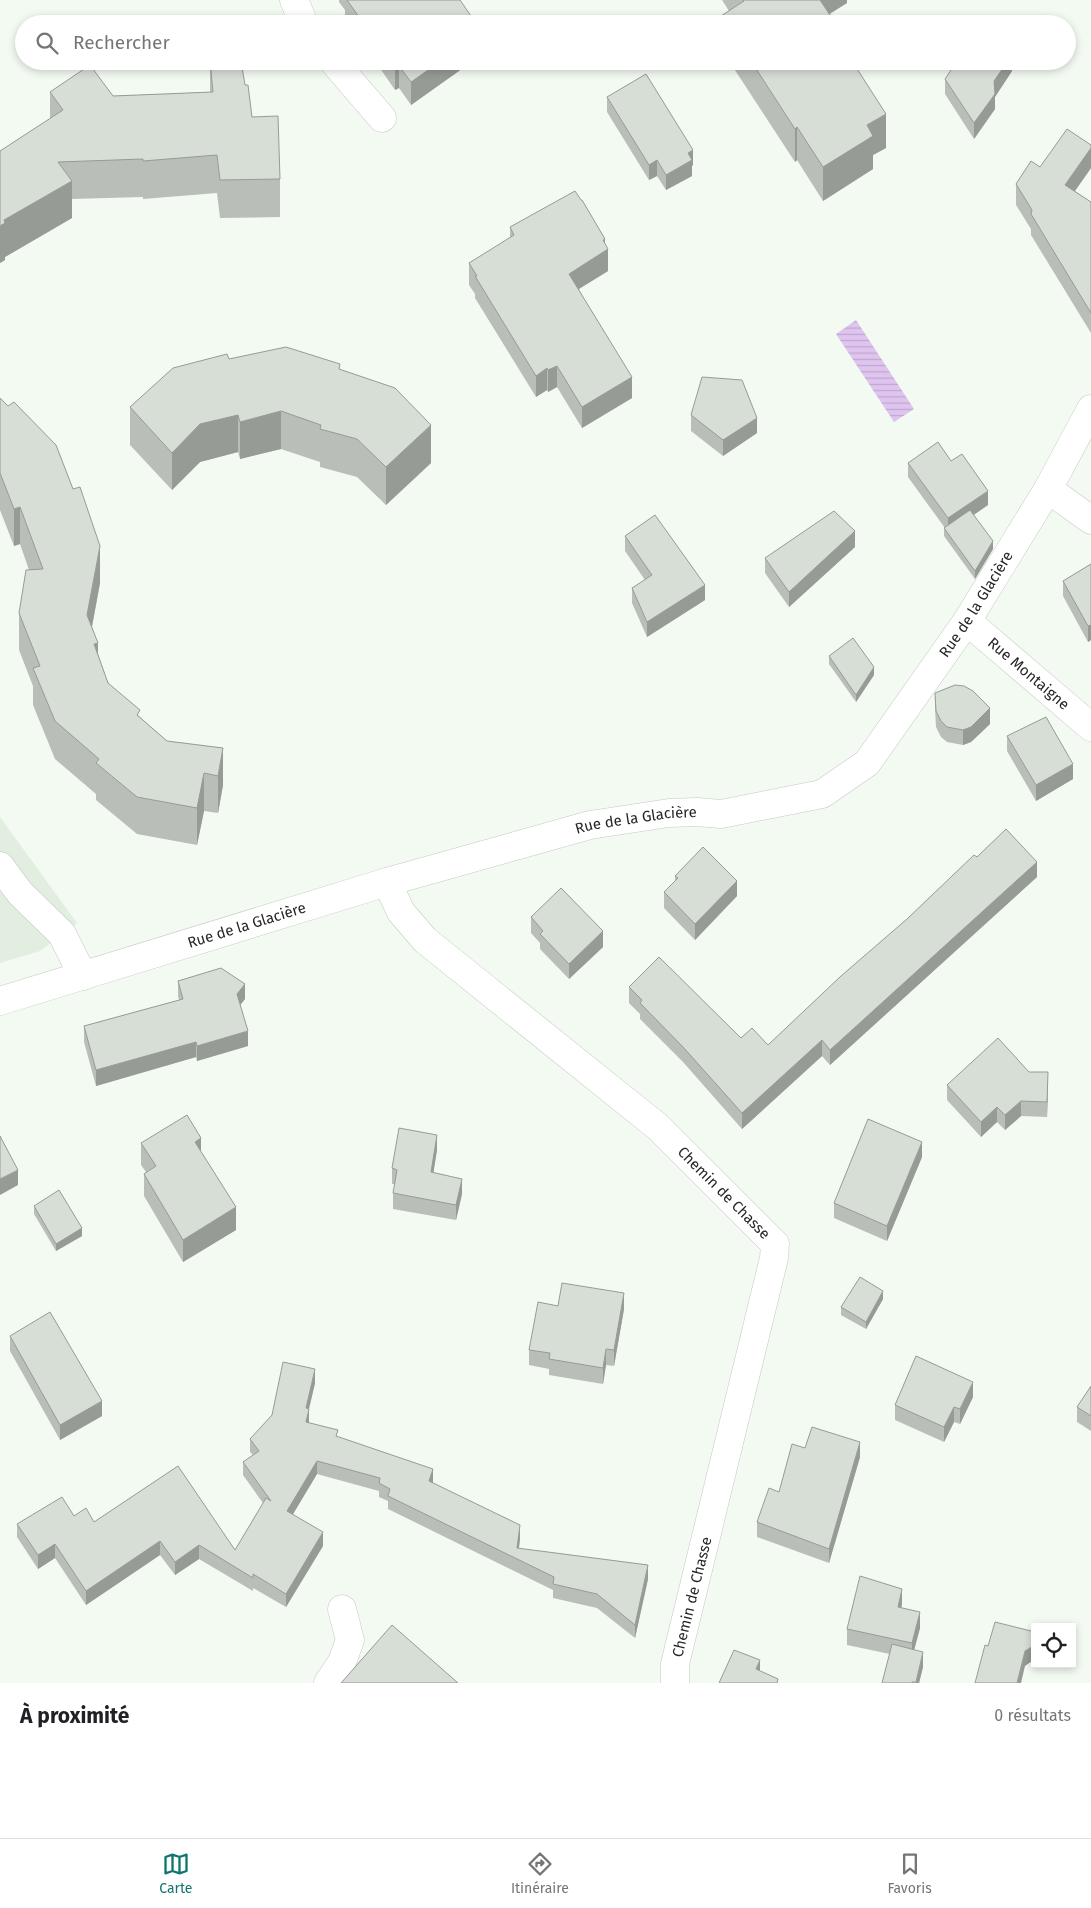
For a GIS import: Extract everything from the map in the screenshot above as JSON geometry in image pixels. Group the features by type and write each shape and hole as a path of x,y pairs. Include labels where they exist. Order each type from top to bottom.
{"street":[{"path":"294,0 300,15"},
{"path":"341,70 382,118"},
{"name":"Rue de la Glacière","path":"0,1001 387,882 590,825 669,813 697,812 720,814 822,794 867,762 967,621 1048,489 1091,408"},
{"path":"1048,489 1091,520"},
{"name":"Rue Montaigne","path":"967,621 1091,727"},
{"path":"0,866 20,893 62,934 83,976"},
{"name":"Chemin de Chasse","path":"387,882 401,912 425,940 658,1127 775,1244 774,1258 675,1664 675,1683"},
{"path":"328,1683 342,1662 350,1640 342,1609"}],"shaded area":[{"path":"856,320 914,409 894,422 836,334"},
{"path":"0,817 77,923 40,951 0,963"}],"building":[{"path":"347,0 460,0 470,15 358,15"},
{"path":"820,0 830,15 723,15 744,1"},
{"path":"83,70 94,70 113,96 213,92 211,70 242,70 245,85 248,85 252,117 278,116 280,179 220,180 217,155 143,161 143,159 58,162 72,181 4,220 5,223 0,226 0,151 63,110 50,92"},
{"path":"402,70 428,70 411,82"},
{"path":"757,70 858,70 886,114 867,125 873,136 823,167 797,127 795,129"},
{"path":"951,70 1002,70 994,81 995,94 974,123 945,79"},
{"path":"646,74 693,150 688,153 692,160 666,175 657,160 649,165 607,97"},
{"path":"1067,129 1091,145 1091,148 1065,185 1091,202 1091,313 1031,214 1032,210 1016,184 1031,161 1040,167"},
{"path":"575,191 605,239 603,240 608,249 569,274 632,377 582,407 557,366 548,370 547,368 536,376 469,263 514,235 510,227"},
{"path":"286,347 340,364 339,369 395,388 431,425 386,467 357,439 320,429 321,425 281,411 240,422 238,415 200,424 172,453 130,407 173,368 227,354 229,359"},
{"path":"702,377 742,380 757,418 723,440 691,415"},
{"path":"0,398 8,406 14,402 56,445 73,489 80,487 100,546 87,615 98,643 94,644 108,683 140,710 137,715 167,741 223,748 218,776 204,773 197,808 137,797 96,763 99,759 55,721 33,668 40,666 19,613 26,570 43,569 20,507 14,509 0,473"},
{"path":"938,442 951,461 962,454 988,491 948,518 908,463"},
{"path":"970,510 993,541 975,571 944,528"},
{"path":"834,511 855,531 789,592 765,558"},
{"path":"655,515 705,585 647,622 632,588 652,575 625,536"},
{"path":"1091,564 1091,625 1088,626 1063,581"},
{"path":"853,638 874,667 856,695 829,656"},
{"path":"955,685 964,686 973,691 990,708 971,727 963,730 947,727 941,721 936,711 935,693"},
{"path":"1046,717 1073,764 1036,785 1007,736"},
{"path":"1006,829 1037,862 830,1050 822,1040 742,1113 683,1047 640,1003 642,1000 629,987 659,957 741,1038 752,1028 768,1045 841,976 907,919 974,855 977,857"},
{"path":"703,847 737,881 695,924 664,892 678,878 675,876"},
{"path":"561,888 603,931 569,964 540,934 543,931 531,917"},
{"path":"221,968 245,984 237,994 248,1031 197,1046 196,1042 96,1070 84,1026 183,999 178,981"},
{"path":"998,1038 1029,1072 1048,1072 1047,1102 1021,1101 1005,1115 997,1107 981,1122 947,1085"},
{"path":"187,1115 201,1138 195,1142 236,1207 183,1240 144,1174 156,1166 141,1143"},
{"path":"868,1119 922,1142 887,1226 834,1203"},
{"path":"399,1128 437,1135 431,1172 462,1179 456,1205 393,1193 397,1170 392,1168"},
{"path":"0,1136 18,1170 0,1179"},
{"path":"59,1190 82,1228 56,1244 34,1206"},
{"path":"860,1277 883,1291 866,1322 841,1307"},
{"path":"562,1283 624,1293 614,1350 606,1349 603,1368 549,1359 550,1353 529,1350 538,1302 558,1306"},
{"path":"50,1312 102,1401 60,1425 10,1336"},
{"path":"916,1356 973,1382 960,1409 954,1407 944,1427 895,1405"},
{"path":"283,1362 315,1369 306,1408 309,1409 306,1422 338,1430 336,1436 433,1469 429,1481 520,1525 517,1548 648,1565 635,1625 597,1594 553,1584 554,1577 388,1496 390,1489 379,1483 380,1478 317,1461 287,1511 323,1532 286,1594 253,1574 253,1578 199,1545 175,1562 160,1541 86,1591 55,1544 38,1555 17,1524 62,1497 74,1516 86,1508 94,1522 178,1466 235,1550 266,1498 271,1501 243,1462 259,1451 250,1439 272,1415"},
{"path":"1091,1386 1091,1416 1077,1407"},
{"path":"812,1427 860,1442 829,1549 757,1522 769,1488 779,1492 792,1444 805,1448"},
{"path":"860,1576 902,1589 898,1607 920,1612 912,1643 847,1629"},
{"path":"995,1622 1031,1631 1031,1647 1025,1651 1017,1683 975,1683 985,1645 988,1646"},
{"path":"392,1625 458,1683 341,1683"},
{"path":"892,1644 923,1652 916,1682 882,1683"},
{"path":"734,1650 760,1660 756,1669 778,1679 777,1683 719,1683"}]}
